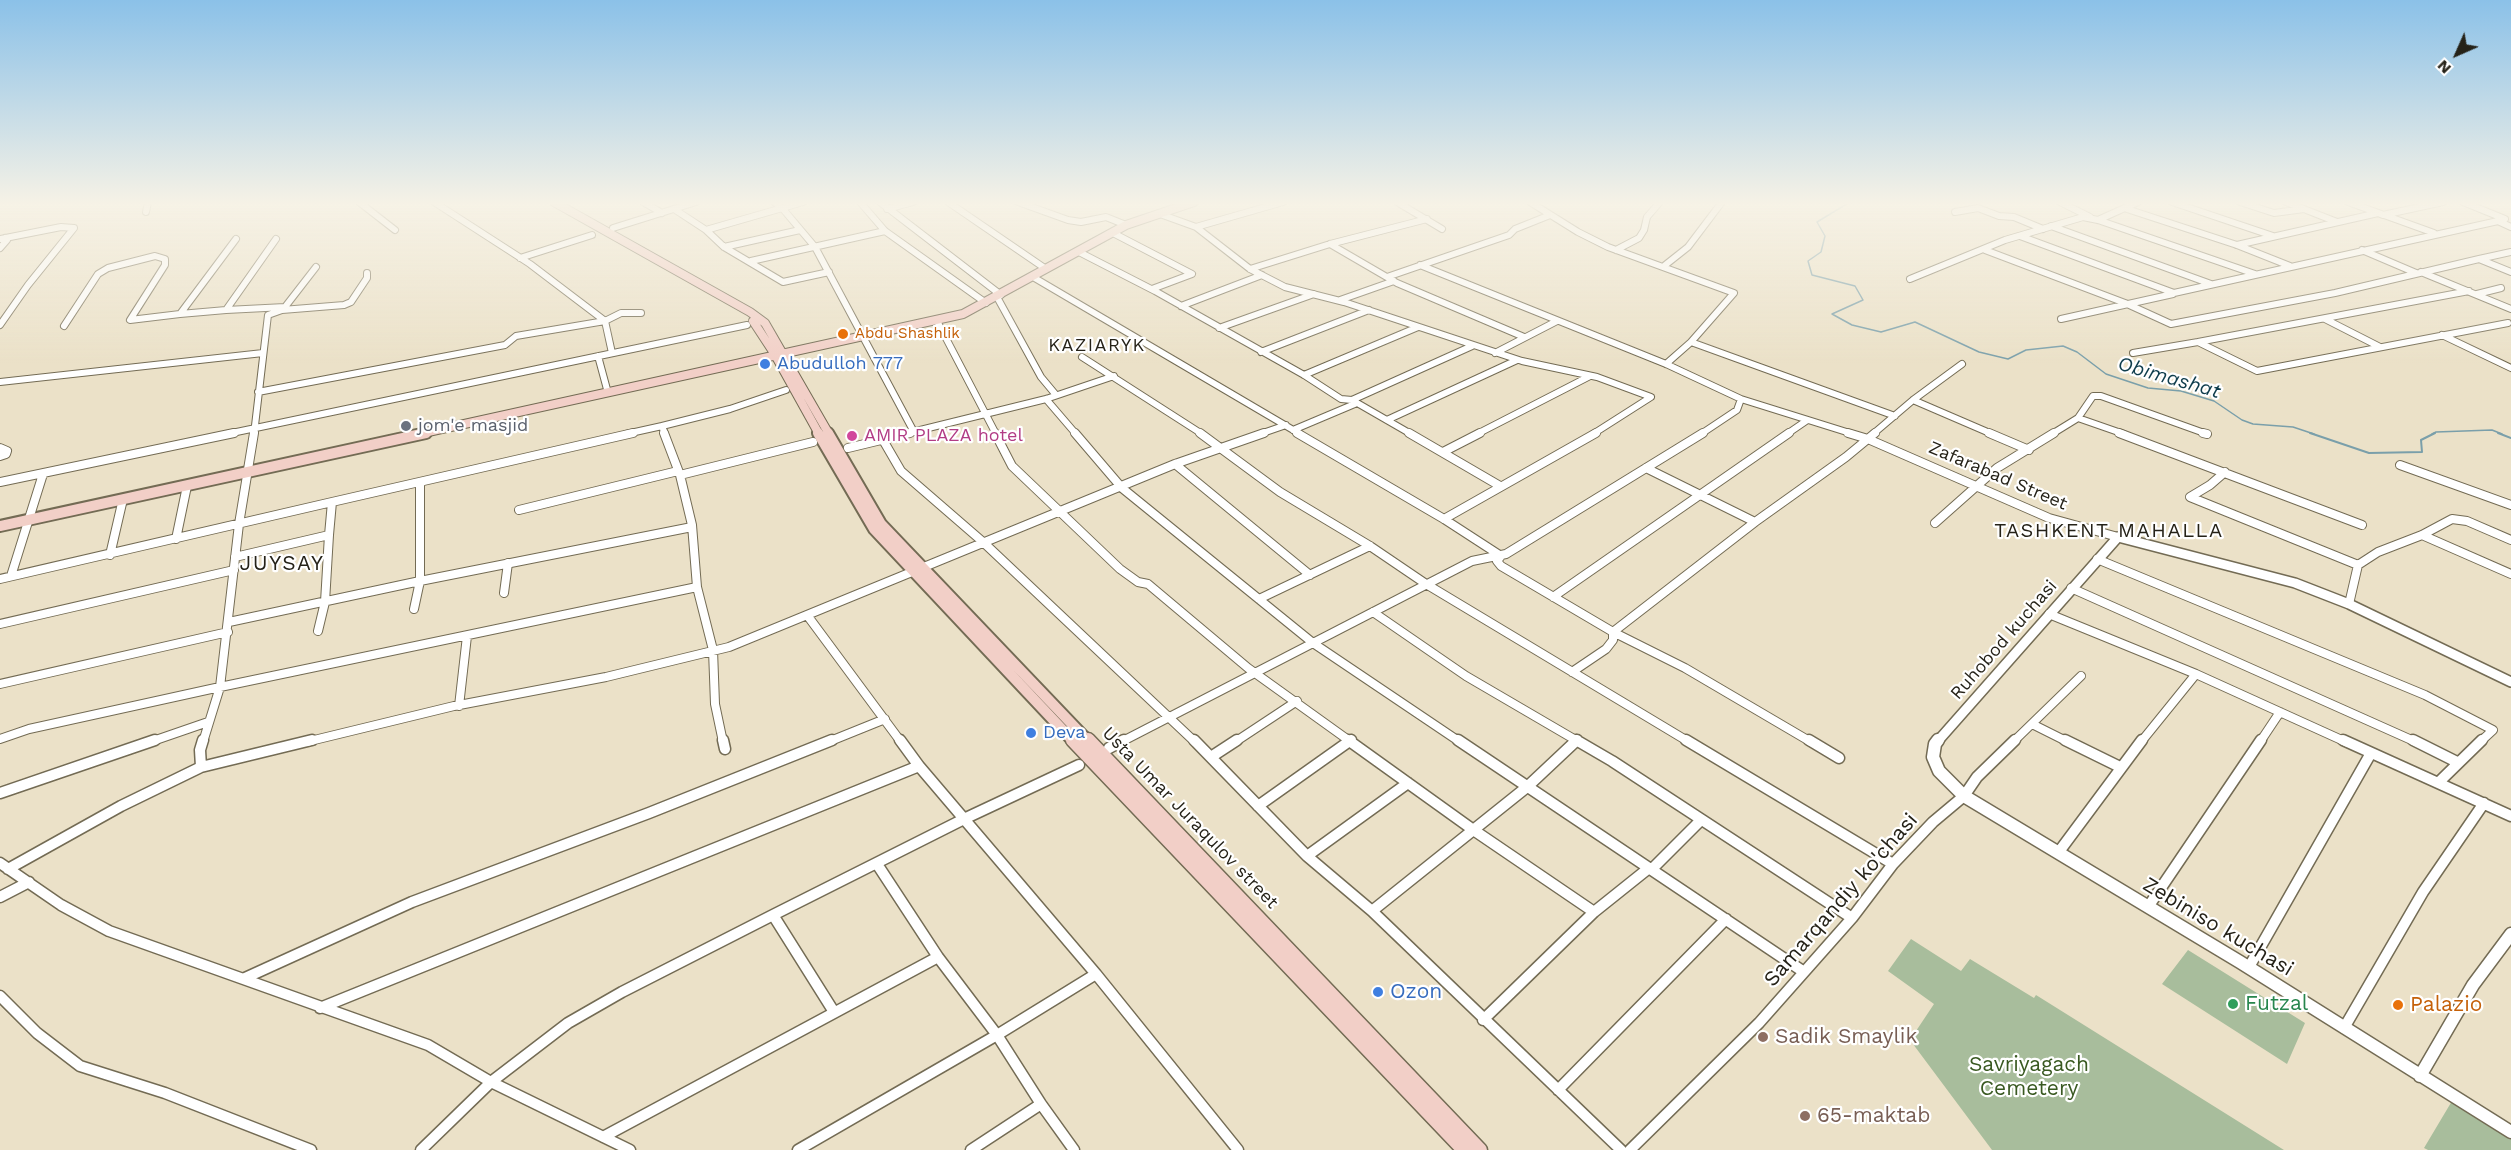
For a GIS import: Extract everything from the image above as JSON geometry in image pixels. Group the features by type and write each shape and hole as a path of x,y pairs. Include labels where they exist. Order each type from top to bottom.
{"main road":[{"path":"640,256 743,314 755,323 780,356"},
{"path":"650,256 750,312 765,324 780,356"},
{"path":"0,525 937,321 963,314 986,303 1072,256"},
{"name":"Usta Umar Juraqulov street","path":"780,356 845,482 874,529 1097,747 1480,1150"},
{"name":"Usta Umar Juraqulov street","path":"916,568 951,613 1464,1150"}],"street":[{"path":"0,325 52,256"},
{"path":"64,326 98,274 108,268 155,256 165,259 165,265 130,320 226,310 344,305 351,302 367,278 367,273"},
{"path":"180,314 224,256"},
{"path":"226,310 264,256"},
{"path":"516,256 605,321 612,353"},
{"path":"520,258 527,256"},
{"path":"740,256 783,282 829,272"},
{"path":"751,261 773,256"},
{"path":"820,256 914,432"},
{"path":"920,256 986,303"},
{"path":"947,256 999,296 1041,377 1056,395"},
{"path":"1026,256 1046,269"},
{"path":"1086,256 1152,289 1304,375 1341,399 1354,402 1387,420 1500,486"},
{"path":"1152,289 1192,274 1157,256"},
{"path":"1233,256 1250,269 1285,287 1340,300 1517,360 1590,376 1647,395 1650,399 1581,442 1444,519"},
{"path":"1250,269 1293,256"},
{"path":"1350,256 1394,281 1524,337"},
{"path":"1387,277 1448,256"},
{"path":"1633,256 1726,287 1734,293 1691,342 1666,364"},
{"path":"1664,266 1677,256"},
{"path":"1910,279 1970,256"},
{"path":"2000,256 2126,303 2171,324 2335,292 2494,256"},
{"path":"2073,256 2174,293"},
{"path":"2132,256 2212,285"},
{"path":"2202,256 2256,274"},
{"path":"2264,256 2290,266"},
{"path":"2061,319 2336,256"},
{"path":"2376,256 2511,309"},
{"path":"2479,259 2511,272"},
{"name":"Zafarabad Street","path":"1420,265 1666,364 1741,399 1868,439 2049,518 2200,556 2295,583 2349,604 2511,682"},
{"path":"201,767 200,750 220,687 239,524 255,429 268,315 283,309 316,267"},
{"path":"1180,306 1262,275"},
{"path":"1033,277 1444,519 1501,556"},
{"path":"1340,300 1394,281"},
{"path":"2477,294 2501,288"},
{"path":"2133,353 2325,320 2469,291"},
{"path":"1219,328 1315,294"},
{"path":"1261,352 1370,310"},
{"path":"258,392 505,345 516,336 605,321 621,313 641,313"},
{"path":"2325,320 2380,347"},
{"path":"937,321 1012,466 1120,569 1138,582 1148,584 1254,672 1472,829 1594,912"},
{"path":"1495,353 1557,321"},
{"path":"2198,342 2257,371 2510,323"},
{"path":"0,482 747,325"},
{"path":"1304,375 1419,327"},
{"path":"2442,335 2511,368"},
{"path":"1691,342 1895,416"},
{"path":"1293,430 1472,346"},
{"path":"0,382 263,353"},
{"path":"598,356 608,393"},
{"path":"1082,357 1222,447 1280,492 1370,546 1426,584 1893,864"},
{"path":"1387,420 1517,360"},
{"path":"1613,632 1755,522 1868,439 1913,400 1962,364"},
{"path":"848,448 1046,399 1114,376"},
{"path":"1443,452 1590,376"},
{"path":"0,579 662,426 730,409 786,390"},
{"path":"1935,523 1997,468 2078,418 2093,396 2207,434"},
{"path":"1046,399 1122,488 1313,644 1804,972"},
{"path":"1741,399 1737,410 1501,556 1497,561 1501,566 1613,632 1685,668 1839,758"},
{"path":"1913,400 2029,450"},
{"path":"2078,418 2362,525"},
{"path":"1553,597 1806,421"},
{"path":"630,1150 491,1082 428,1045 109,931 61,905 4,866 201,767 459,706 606,677 729,647 916,568 1060,510 1122,488 1175,464 1286,425"},
{"path":"662,426 679,473 692,527 697,587 713,650 715,704 725,749"},
{"path":"883,440 901,471 983,542 1211,757 1307,855 1372,911 1621,1150"},
{"path":"519,510 813,442"},
{"path":"0,448 7,451 6,454 0,456"},
{"path":"1175,464 1310,575"},
{"path":"2400,465 2511,505"},
{"path":"1646,468 1755,522"},
{"path":"2225,472 2210,485 2190,497 2358,565"},
{"path":"11,576 43,474"},
{"path":"414,609 420,581 420,483"},
{"path":"176,539 187,486"},
{"path":"110,555 123,499"},
{"path":"318,631 326,602 332,502"},
{"path":"2349,604 2358,565 2378,552 2422,535 2452,519 2467,521 2511,540"},
{"path":"229,621 692,527"},
{"path":"235,557 329,535"},
{"path":"2422,535 2511,574"},
{"name":"Ruhobod kuchasi","path":"1939,771 1933,758 1935,744 2097,558 2118,537"},
{"path":"1259,599 1370,546"},
{"path":"1109,748 1472,561 1501,556"},
{"path":"2097,558 2425,695 2493,730 2457,762 2439,782"},
{"path":"504,593 508,563"},
{"path":"0,624 234,570"},
{"path":"0,739 29,729 220,687 697,587"},
{"path":"2071,588 2403,735 2457,762"},
{"path":"1373,612 1466,676 1577,740 1852,918"},
{"path":"2049,614 2196,674 2511,816"},
{"path":"807,615 919,766 966,818 1096,974 1238,1150"},
{"path":"0,684 228,632"},
{"path":"1572,672 1606,649 1613,640 1613,632"},
{"path":"459,706 467,636"},
{"path":"2058,853 2120,767 2196,674"},
{"name":"Samarqandiy ko'chasi","path":"1630,1150 1759,1023 1852,918 1893,864 1933,822 1964,796 1977,777 2081,676"},
{"path":"1211,757 1297,701"},
{"path":"2148,907 2280,712"},
{"path":"245,978 412,902 649,813 885,719"},
{"path":"0,793 208,722"},
{"path":"2032,724 2120,767"},
{"path":"1258,806 1351,740"},
{"path":"1372,911 1527,787 1577,740"},
{"path":"2248,967 2371,753"},
{"path":"421,1150 491,1082 568,1023 622,992 773,915 966,818 1079,765"},
{"path":"320,1008 919,766"},
{"name":"Zebiniso kuchasi","path":"1939,771 1964,796 2248,967 2511,1132"},
{"path":"1307,855 1408,783"},
{"path":"2344,1028 2423,892 2484,803"},
{"path":"1483,1020 1594,912 1650,869 1701,820"},
{"path":"877,864 938,957 997,1035 1041,1104 1074,1150"},
{"path":"0,897 28,882"},
{"path":"773,915 834,1012"},
{"path":"1558,1089 1726,920"},
{"path":"2420,1076 2473,985 2511,934"},
{"path":"603,1137 938,957"},
{"path":"798,1150 997,1035 1096,974"},
{"path":"0,996 37,1033 80,1066 165,1094 311,1150"},
{"path":"972,1150 1041,1104"}],"green space":[{"name":"Savriyagach Cemetery","path":"1911,939 1961,971 1970,959 2034,998 2036,995 2284,1150 1992,1150 1910,1040 1934,1004 1888,971"},
{"name":"Futzal","path":"2188,950 2305,1023 2287,1064 2162,984"},
{"path":"2452,1101 2511,1136 2511,1150 2428,1150 2424,1148"}],"waterway":[{"name":"Obimashat","path":"1816,256 1808,261 1812,275 1855,286 1863,300 1832,314 1852,325 1881,332 1915,322 1979,352 2008,359 2026,350 2063,346 2077,352 2106,374 2148,388 2181,391 2214,401 2242,420 2253,424 2293,427 2314,434"},
{"name":"Obimashat","path":"2432,434 2492,430 2502,434"},
{"name":"Obimashat","path":"2310,433 2369,453 2422,452 2421,440 2435,433"},
{"name":"Obimashat","path":"2498,433 2511,438"}],"place":[{"name":"Abdu Shashlik","path":"843,334"},
{"name":"Abudulloh 777","path":"765,364"},
{"name":"jom'e masjid","path":"406,426"},
{"name":"AMIR PLAZA hotel","path":"852,436"},
{"name":"Deva","path":"1031,733"},
{"name":"Ozon","path":"1378,992"},
{"name":"Futzal","path":"2233,1004"},
{"name":"Palazio","path":"2398,1005"},
{"name":"Sadik Smaylik","path":"1763,1037"},
{"name":"65-maktab","path":"1805,1116"}],"district":[{"name":"KAZIARYK","path":"1097,346"},
{"name":"TASHKENT MAHALLA","path":"2109,531"},
{"name":"JUYSAY","path":"282,564"}]}
